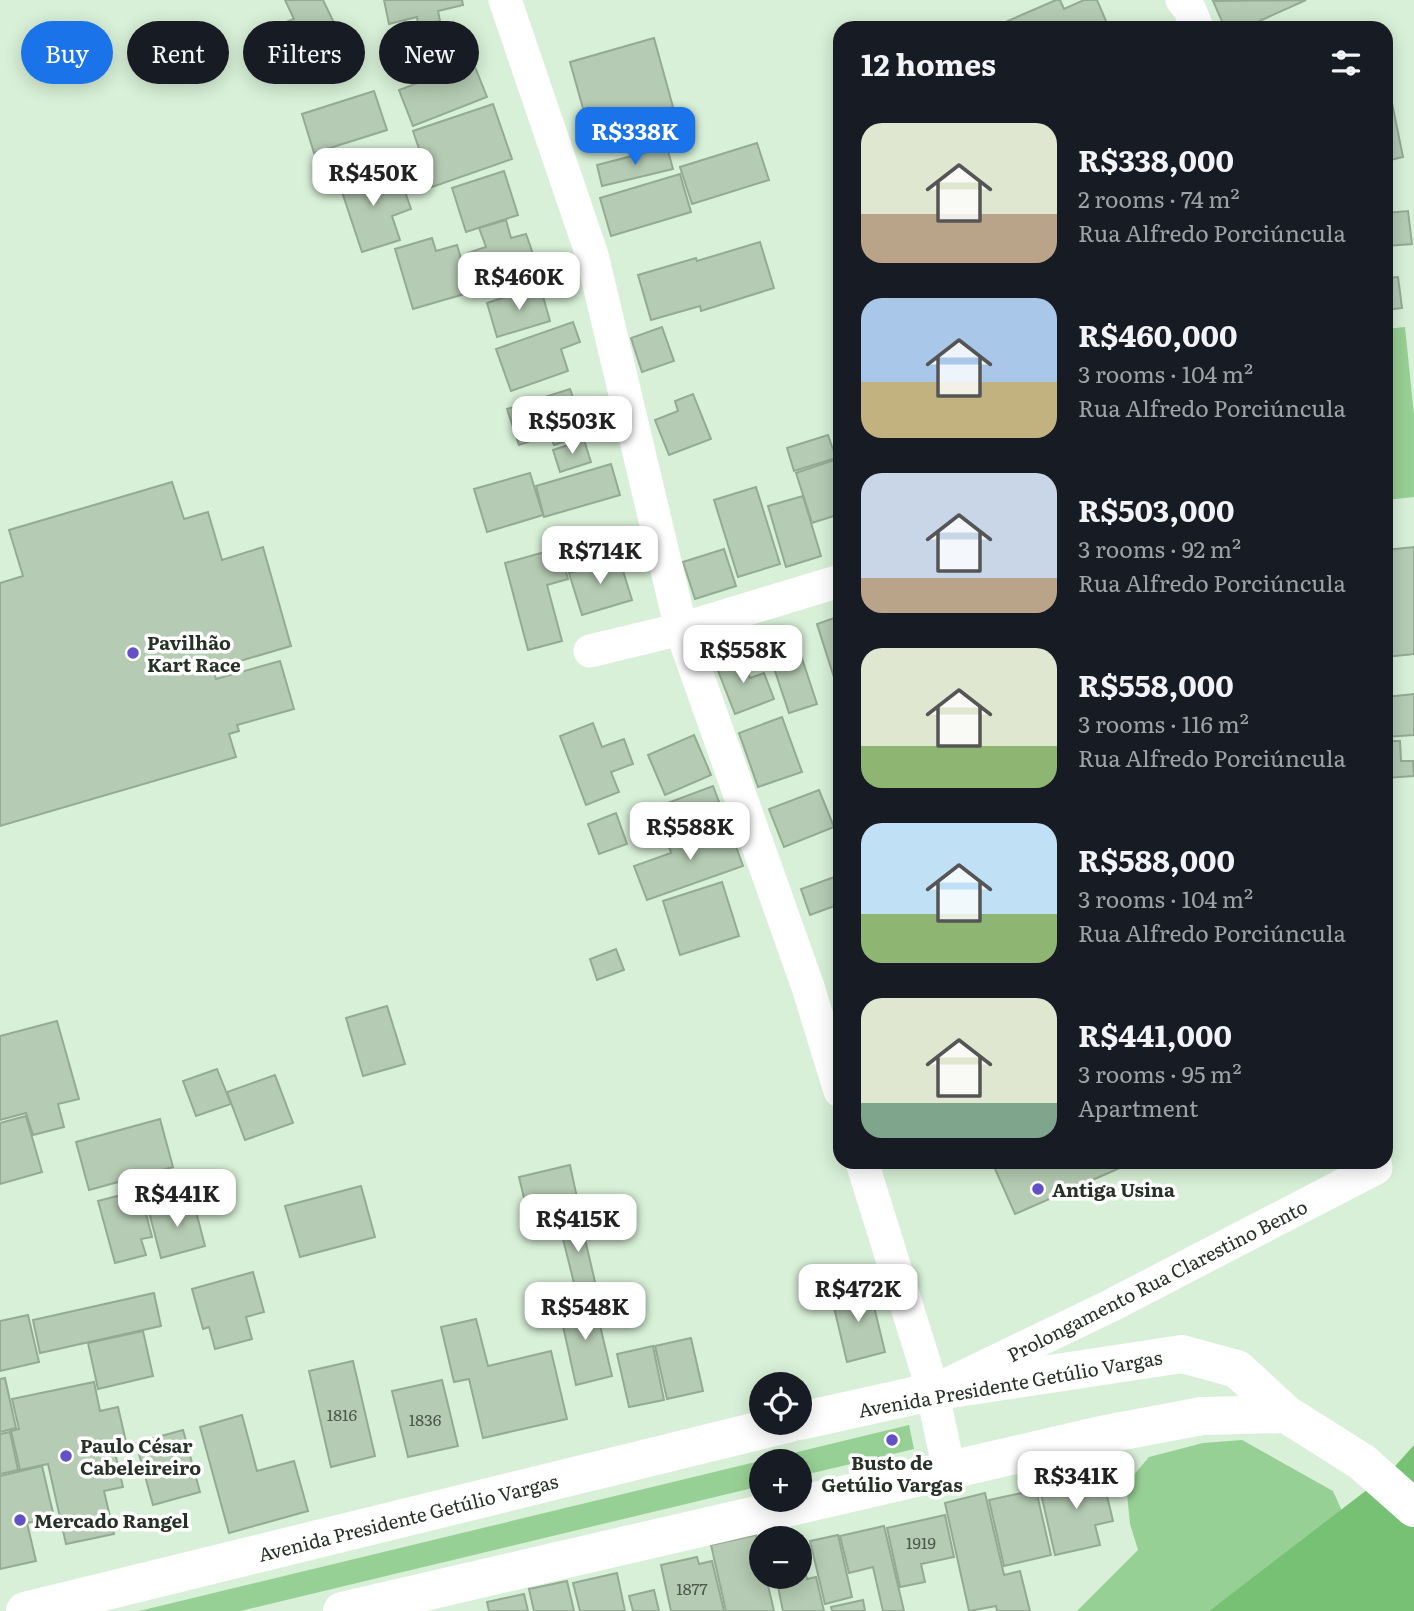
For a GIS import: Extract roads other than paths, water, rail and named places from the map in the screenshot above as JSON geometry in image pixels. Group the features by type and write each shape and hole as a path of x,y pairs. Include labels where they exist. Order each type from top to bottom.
{"main road":[{"name":"Avenida Presidente Getúlio Vargas","path":"812,1418 931,1392 1182,1354 1237,1368 1286,1414 1362,1462 1414,1508"},
{"path":"342,1611 1101,1435 1202,1416 1286,1414"},
{"name":"Avenida Presidente Getúlio Vargas","path":"25,1611 749,1433"}],"street":[{"path":"505,0 592,255 681,629 808,987 833,1068"},
{"path":"1182,0 1194,21"},
{"path":"590,651 681,629 833,583"},
{"path":"864,1169 930,1381 949,1470"},
{"name":"Prolongamento Rua Clarestino Bento","path":"931,1392 1110,1306 1374,1169"}],"place":[{"name":"Pavilhão Kart Race","path":"133,653"},
{"name":"Antiga Usina","path":"1038,1189"},
{"name":"Busto de Getúlio Vargas","path":"892,1440"},
{"name":"Paulo César Cabeleireiro","path":"66,1456"},
{"name":"Mercado Rangel","path":"20,1520"}]}
